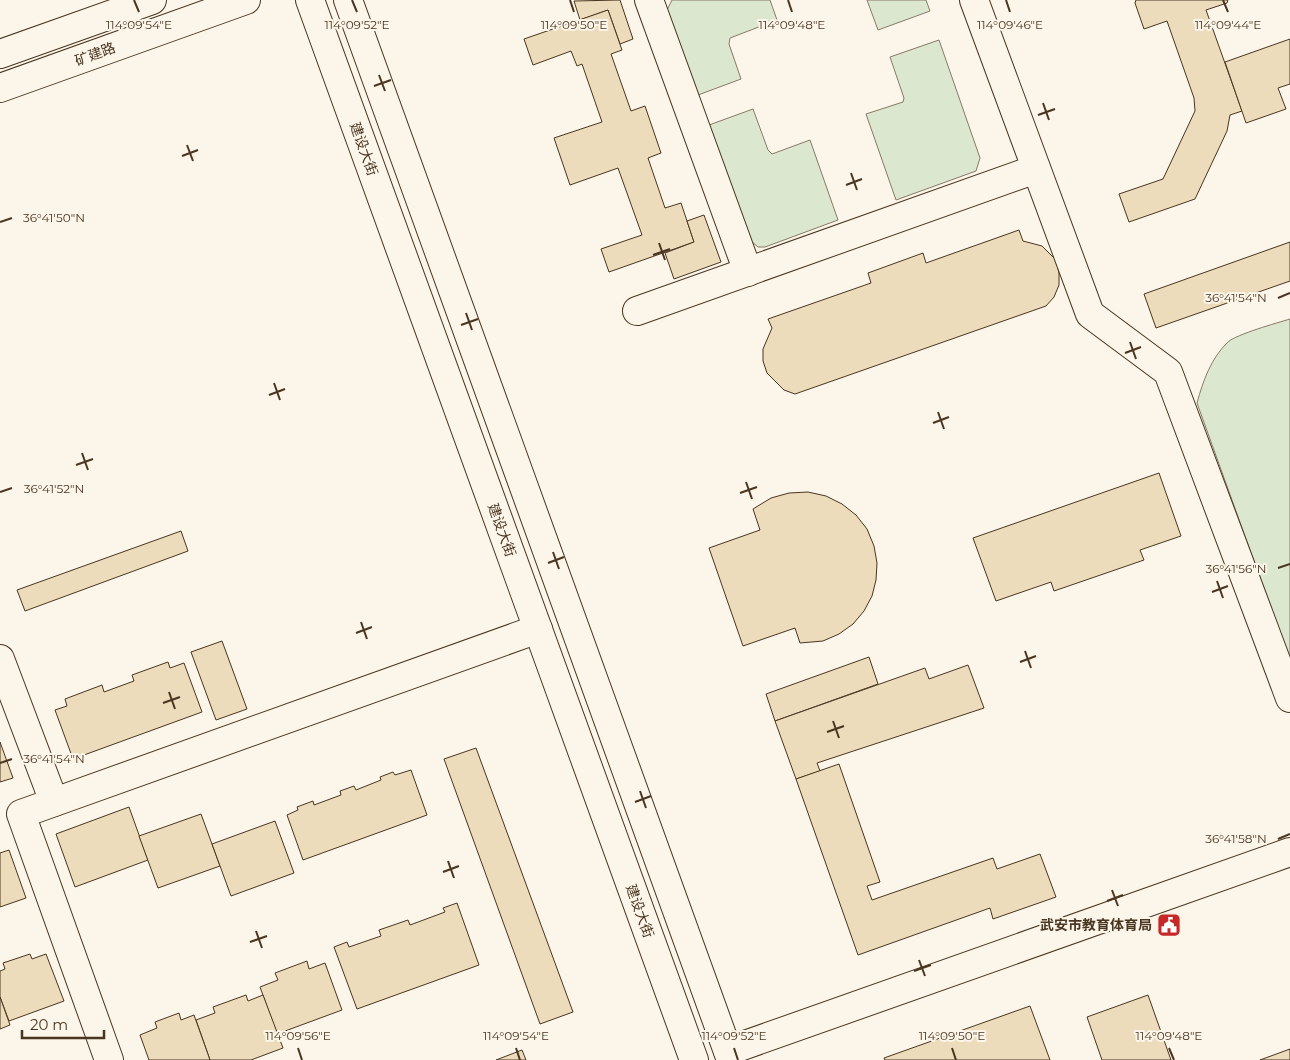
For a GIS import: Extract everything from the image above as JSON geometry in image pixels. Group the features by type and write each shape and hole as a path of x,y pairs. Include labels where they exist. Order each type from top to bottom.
{"main road":[{"path":"0,54 152,0"},
{"name":"矿建路","path":"0,88 246,0"},
{"name":"建设大街","path":"310,0 694,1060"},
{"path":"348,0 729,1055 1290,852"},
{"path":"649,0 748,272"},
{"path":"974,0 1090,314 1168,372 1290,698"},
{"path":"637,311 1036,169"},
{"path":"109,1060 21,814 538,629"},
{"path":"0,659 54,802"}],"green space":[{"path":"672,0 770,0 777,20 730,38 729,44 741,79 698,95 667,10"},
{"path":"867,0 926,0 930,11 878,30"},
{"path":"939,40 980,158 976,171 896,200 866,114 903,102 904,98 890,57"},
{"path":"753,109 768,150 772,154 810,140 838,220 765,247 758,247 751,241 709,125"},
{"path":"1290,319 1290,661 1197,403 1208,370 1228,342 1248,332"}],"building":[{"path":"620,0 633,39 620,44 608,10 580,20 574,1"},
{"path":"1136,0 1228,0 1227,3 1206,10 1242,111 1230,115 1227,131 1195,199 1129,222 1119,194 1163,179 1195,111 1194,98 1167,21 1144,29 1135,3"},
{"path":"608,10 622,50 611,54 631,111 645,106 661,153 648,158 665,208 681,203 694,242 609,272 601,249 642,235 618,168 570,185 554,138 602,122 582,64 577,66 571,51 533,65 524,39"},
{"path":"1290,39 1290,84 1278,88 1286,109 1246,123 1225,62"},
{"path":"704,215 721,262 674,279 665,253 694,242 687,221"},
{"path":"1019,230 1023,241 1042,246 1056,260 1059,285 1054,297 1046,306 795,394 784,390 767,373 763,361 763,349 772,328 768,319 871,283 868,273 923,253 926,263"},
{"path":"1290,242 1290,281 1156,328 1144,294"},
{"path":"1159,473 1181,536 1140,550 1144,560 1054,591 1051,582 996,601 973,538"},
{"path":"808,492 826,496 842,504 856,515 867,529 874,546 877,563 876,580 872,596 864,611 853,624 839,634 823,641 800,643 795,628 743,646 709,548 760,530 753,509 771,498 789,493"},
{"path":"181,531 188,551 25,611 17,590"},
{"path":"222,641 247,709 216,720 191,652"},
{"path":"869,657 878,684 775,721 766,694"},
{"path":"168,662 170,668 184,663 202,712 73,759 55,710 67,706 65,699 102,685 104,692 134,681 132,675"},
{"path":"968,665 984,708 817,763 820,771 796,779 775,721 925,668 929,679"},
{"path":"0,742 13,778 0,782"},
{"path":"476,748 573,1012 540,1024 444,759"},
{"path":"839,764 880,882 867,886 872,900 993,858 997,869 1040,854 1056,897 993,919 990,908 858,955 796,779"},
{"path":"411,770 427,815 303,860 287,815 298,810 297,807 313,801 314,805 341,795 340,791 354,786 356,790 381,780 380,777 393,772 395,775"},
{"path":"129,807 148,860 75,887 56,834"},
{"path":"201,814 220,866 158,888 139,836"},
{"path":"275,821 294,873 231,896 212,844"},
{"path":"9,850 26,898 0,907 0,853"},
{"path":"457,903 479,965 357,1009 334,947 347,942 349,947 381,936 379,930 408,920 410,925 445,912 443,908"},
{"path":"30,954 32,959 46,954 64,1001 9,1021 0,997 0,971 5,969 3,963"},
{"path":"307,961 309,969 325,963 342,1010 277,1034 260,987 278,980 275,973"},
{"path":"246,995 248,1001 263,995 283,1048 251,1060 210,1060 196,1020 215,1013 213,1007"},
{"path":"1148,995 1171,1060 1102,1060 1087,1017"},
{"path":"0,997 10,1025 0,1029"},
{"path":"1030,1006 1050,1060 885,1060 884,1058"},
{"path":"179,1013 181,1020 194,1015 210,1060 149,1060 140,1035 157,1028 155,1022"},
{"path":"1290,1049 1290,1060 1260,1060"},
{"path":"522,1050 526,1060 496,1060"}],"place":[{"name":"武安市教育体育局","path":"1169,925"}]}
